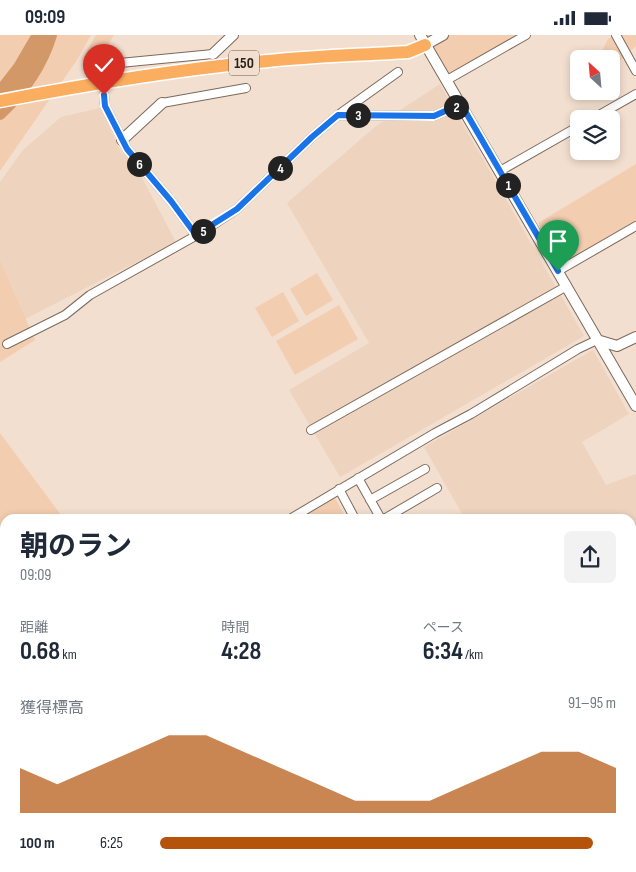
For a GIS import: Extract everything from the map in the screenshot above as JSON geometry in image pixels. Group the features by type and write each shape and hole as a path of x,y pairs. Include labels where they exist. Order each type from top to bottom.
{"highway":[{"name":"150","path":"0,101 154,74 268,61 408,52 423,40"}],"street":[{"path":"100,74 99,65 213,54 233,35"},
{"path":"443,35 423,40 636,406"},
{"path":"447,80 526,35"},
{"path":"616,35 636,71"},
{"path":"7,344 65,315 90,295 196,235 237,209 312,137 338,115 398,71"},
{"path":"122,140 162,103 246,88"},
{"path":"607,110 636,93"},
{"path":"104,95 105,106 122,140 136,161 171,201 196,235"},
{"path":"338,115 434,116 461,104"},
{"path":"500,171 570,131"},
{"path":"558,271 636,226"},
{"path":"312,429 567,286"},
{"path":"298,514 434,433 471,414 578,349 597,340 617,346 636,337"},
{"path":"370,500 425,469"},
{"path":"358,478 379,514"},
{"path":"391,514 437,488"},
{"path":"339,489 352,514"}],"shaded area":[{"path":"0,35 91,35 77,60 0,171"},
{"path":"31,35 50,35 18,96 0,114 0,82 14,64"},
{"path":"96,35 114,35 99,60 86,69 82,59"},
{"path":"420,35 523,35 447,80"},
{"path":"615,35 636,35 636,46 620,60 620,50 602,50 608,39"},
{"path":"440,84 584,336 340,477 289,390 369,343 287,203 376,126"},
{"path":"100,108 122,154 125,153 141,176 176,242 25,319 0,268 0,182 23,150 61,117"},
{"path":"636,164 636,222 563,268 538,223"},
{"path":"0,261 35,340 0,362"},
{"path":"317,273 333,300 306,316 290,289"},
{"path":"283,292 299,321 272,337 255,308"},
{"path":"339,305 358,339 295,375 276,341"},
{"path":"593,350 629,414 582,442 606,485 636,474 636,514 462,514 424,447"},
{"path":"0,433 60,514 0,514"},
{"path":"332,493 344,514 298,514"}],"waterway":[{"path":"0,114 31,77 51,35"}],"route":[{"path":"104,95 105,106 127,149 171,201 196,235 237,209 312,137 338,115 434,116 461,104 558,271"}]}
